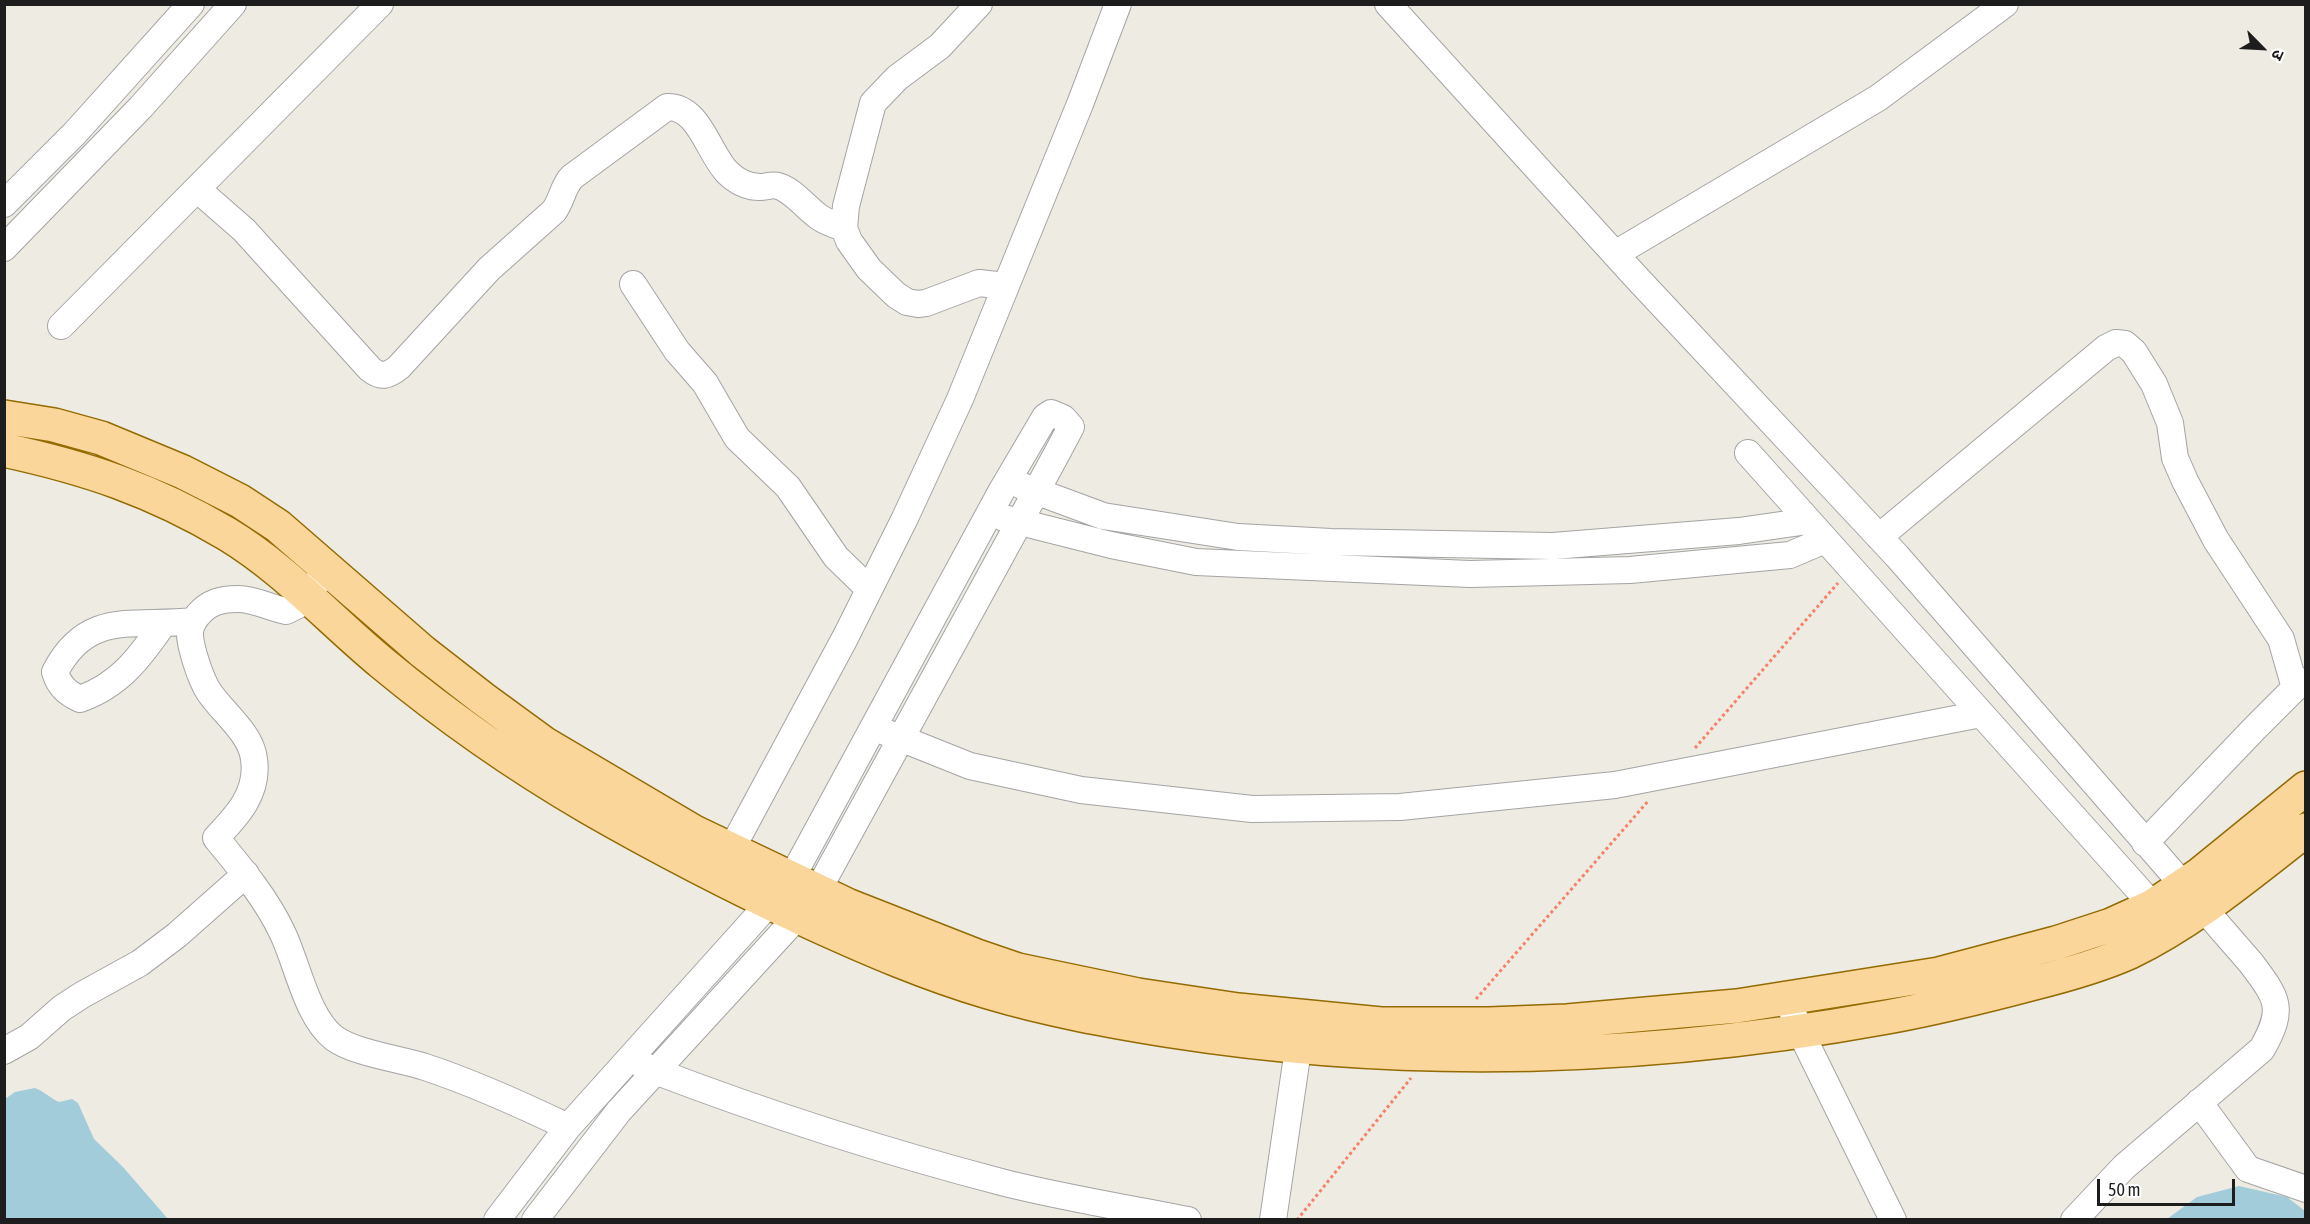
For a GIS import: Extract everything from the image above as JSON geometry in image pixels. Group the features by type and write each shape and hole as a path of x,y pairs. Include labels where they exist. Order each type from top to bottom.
{"main road":[{"path":"4,417 54,425 101,438 183,472 240,501 278,526 423,652 545,744 694,832 731,850 802,896 847,906 1018,970 1300,1032 1368,1052 1560,1055 1800,1031 1917,1012 2076,972 2128,952 2163,917 2306,830"},
{"path":"4,450 70,465 114,479 158,497 226,533 260,556 380,662 509,756 582,803 674,855 768,903 802,896"},
{"path":"2193,897 2306,788"},
{"path":"1300,1032 1381,1024 1567,1021 1737,1006 1939,974 2056,943 2110,925 2163,917"}],"street":[{"path":"4,204 75,133 190,4"},
{"path":"4,248 141,107 233,4"},
{"path":"61,326 380,4"},
{"path":"979,4 940,46 897,78 873,103 850,184 844,228 849,241 869,269 896,295 907,302 926,303 979,283 1006,286"},
{"path":"731,850 869,589 960,399 1118,4"},
{"path":"1388,4 1615,254 1879,537 2251,963 2269,987 2276,1004 2276,1022 2262,1049 2124,1167 2074,1220"},
{"path":"1615,254 1878,98 2005,4"},
{"path":"197,189 244,230 370,369 378,375 385,376 399,367 489,269 554,211 567,182 572,177 667,107 683,110 695,123 714,156 728,173 741,183 750,186 778,186 787,190 821,219 844,228"},
{"path":"633,284 677,351 705,382 737,438 788,487 836,557 869,589"},
{"path":"1879,537 2106,348 2116,343 2125,344 2134,352 2154,384 2170,423 2175,458 2195,501 2216,540 2281,639 2300,684 2145,843"},
{"path":"535,1220 618,1111 655,1071 802,896 901,739 1037,491 1071,427 1063,418 1052,413 1045,417 1007,481 873,728 802,896"},
{"path":"1748,453 2163,917"},
{"path":"1007,481 1103,516 1238,537 1553,546 1739,531 1808,521"},
{"path":"989,514 1111,545 1196,562 1470,574 1630,570 1790,555 1825,540"},
{"path":"328,569 298,604 286,611 241,598 222,599 206,606 193,621 190,632 192,649 208,690 247,739 254,759 252,791 241,811 216,838 246,874 282,930 310,1003 333,1038 353,1047 427,1067 512,1101 568,1127"},
{"path":"163,624 193,621"},
{"path":"873,728 970,766 1081,790 1252,809 1400,807 1615,785 1981,714"},
{"path":"4,1051 29,1037 62,1008 116,978 158,949 246,874"},
{"path":"497,1220 568,1127 768,903"},
{"path":"1787,998 1800,1031 1893,1220"},
{"path":"1273,1220 1300,1032"},
{"path":"630,1058 655,1071 844,1137 924,1161 1008,1183 1188,1220"},
{"path":"2199,1102 2248,1169 2302,1184"}],"path":[{"path":"1297,1220 1430,1054"}],"water":[{"path":"35,1088 59,1102 72,1099 78,1103 94,1139 123,1167 168,1219 5,1219 5,1099 15,1092"},
{"path":"2239,1186 2287,1197 2305,1211 2305,1219 2167,1219 2197,1197"}]}
